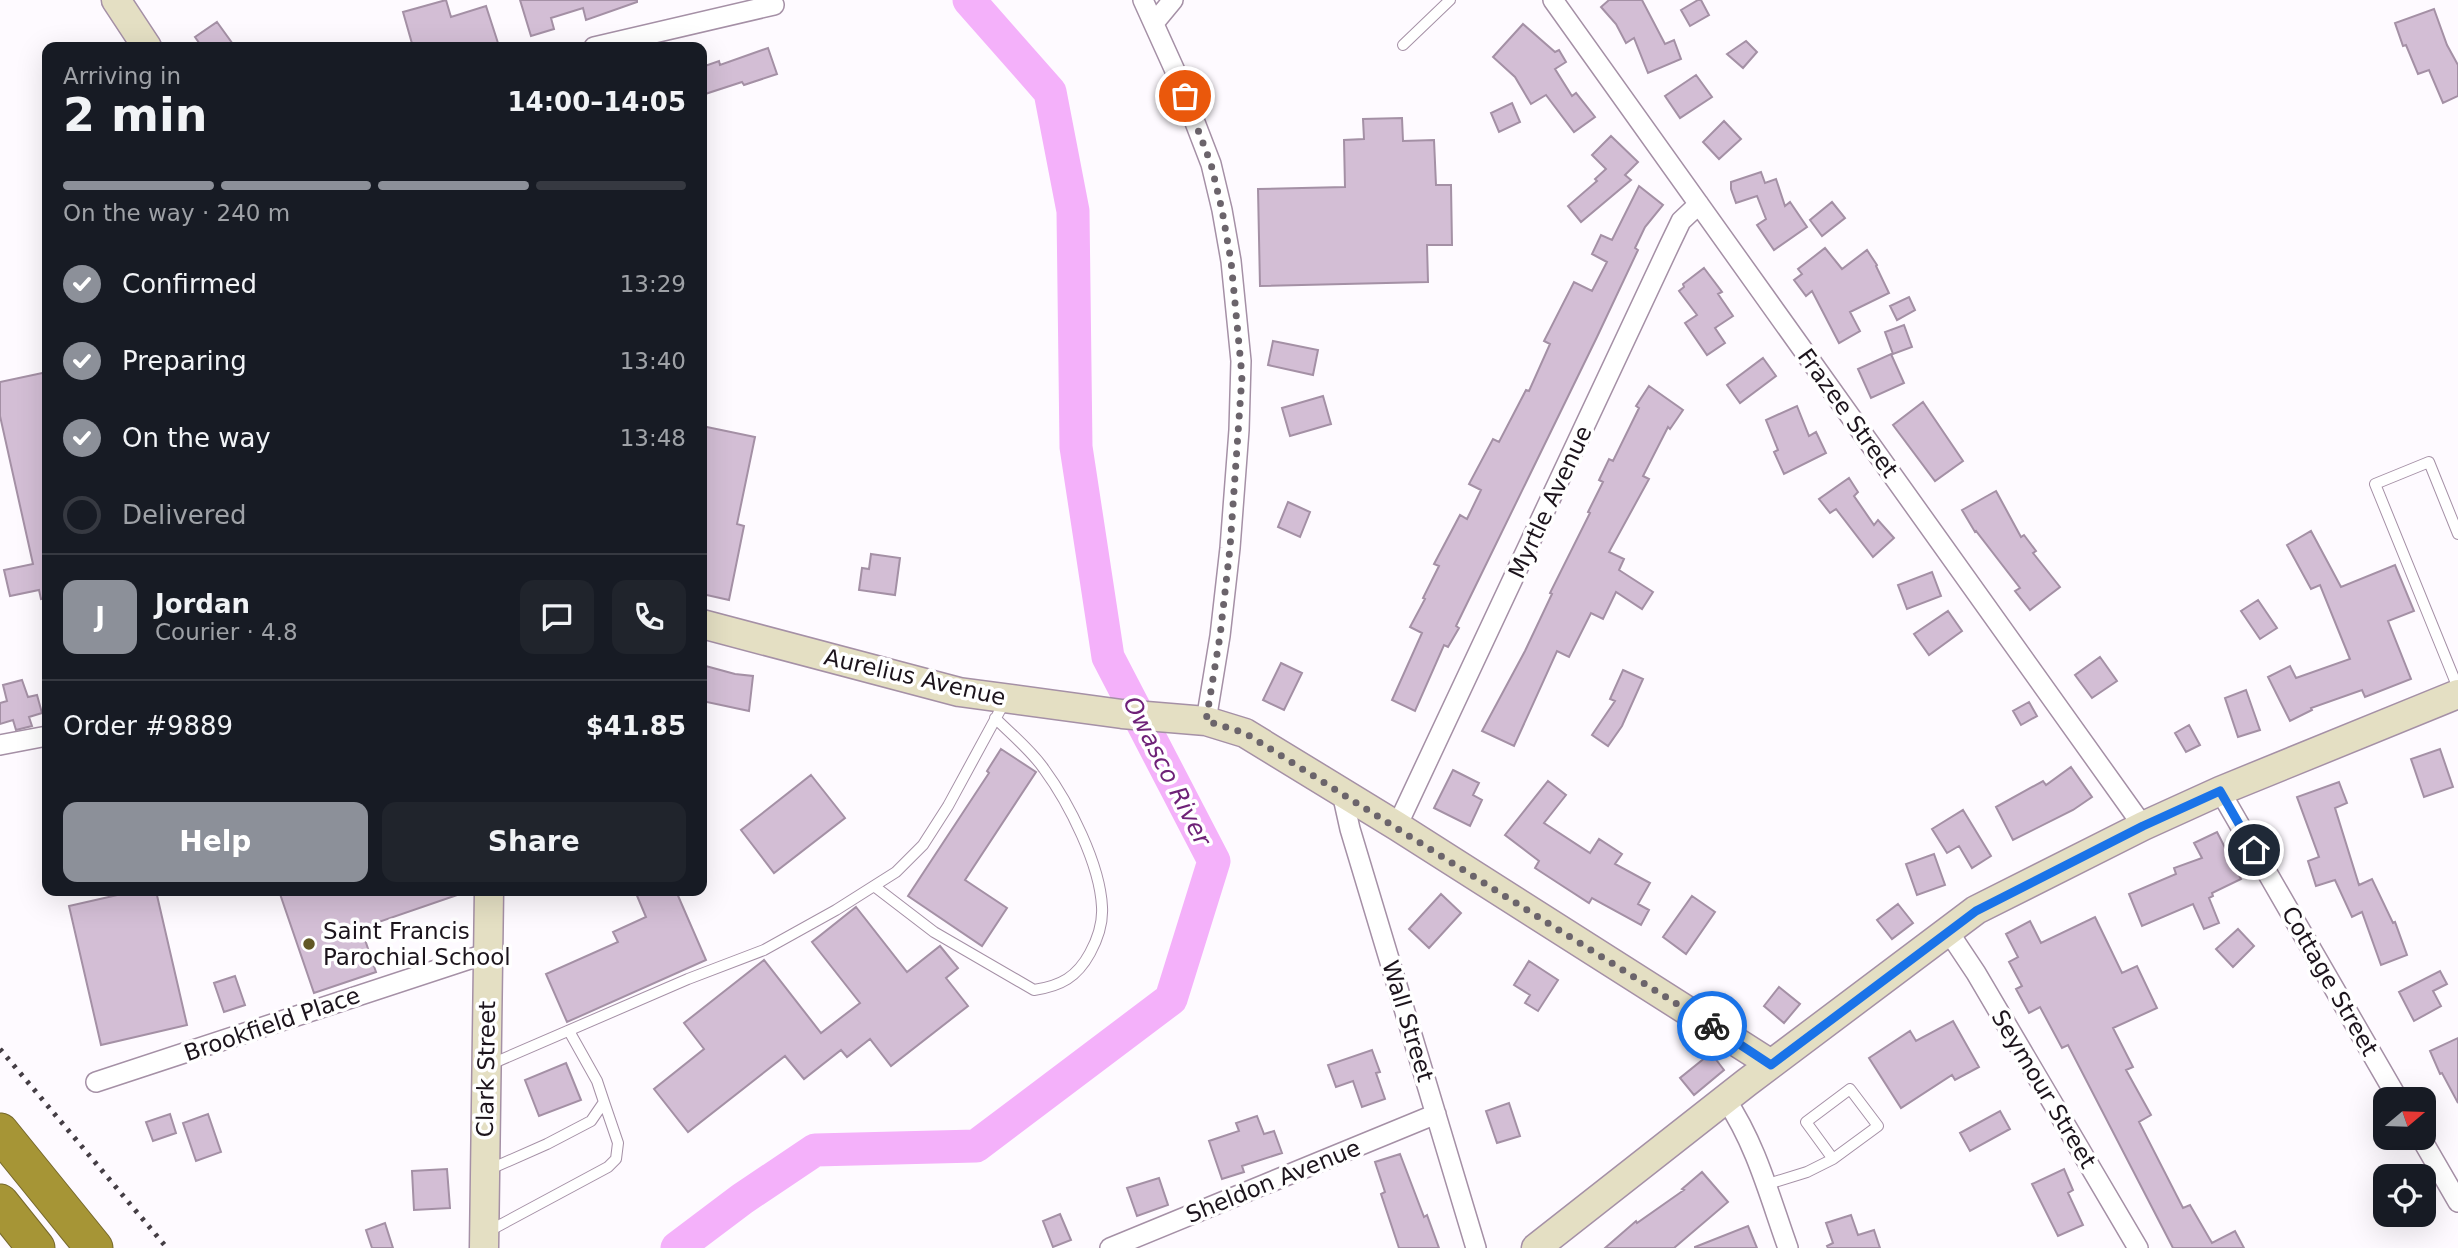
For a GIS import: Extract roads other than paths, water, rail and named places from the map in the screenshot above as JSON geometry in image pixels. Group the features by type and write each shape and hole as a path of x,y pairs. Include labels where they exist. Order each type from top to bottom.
{"highway":[{"path":"0,1132 94,1248"},
{"path":"0,1203 36,1248"}],"street":[{"path":"116,0 143,42"},
{"path":"1143,0 1211,164 1231,261 1241,361 1230,548 1220,636 1198,720"},
{"path":"1154,23 1173,0"},
{"name":"Frazee Street","path":"1553,0 2143,826"},
{"path":"615,42 774,5"},
{"name":"Myrtle Avenue","path":"1403,816 1681,221 1699,204"},
{"name":"Aurelius Avenue","path":"707,625 959,692 1001,709 1066,706 1198,720 1245,733 1342,793 1403,816 1771,1065"},
{"path":"1536,1248 1771,1065 1976,911 2143,826 2220,791 2458,694"},
{"path":"0,745 42,737"},
{"name":"Cottage Street","path":"2220,791 2391,1087"},
{"name":"Wall Street","path":"1342,793 1350,830 1476,1248"},
{"name":"Clark Street","path":"484,1241 489,896"},
{"name":"Seymour Street","path":"1948,931 1976,973 2138,1248"},
{"name":"Brookfield Place","path":"96,1082 488,953"},
{"path":"1726,1100 1740,1121 1788,1248"},
{"name":"Sheldon Avenue","path":"1111,1248 1436,1114"},
{"path":"2428,1150 2458,1202"}],"lane":[{"path":"1403,46 1450,0"},
{"path":"2458,534 2429,462 2375,484 2458,688"},
{"path":"486,1066 688,979 764,950 896,872 923,845 948,806 1001,709 1043,767 1092,858 1102,908 1097,940 1080,971 1059,984 1034,990 934,932 874,886"},
{"path":"484,1241 608,1167 616,1159 618,1143 597,1081 569,1031"},
{"path":"1765,1185 1807,1172 1833,1159 1878,1126 1850,1089 1806,1122 1833,1159"},
{"path":"485,1171 591,1121 604,1102"}],"waterway":[{"name":"Owasco River","path":"677,1248 742,1199 815,1150 976,1146 1171,999 1214,861 1108,657 1076,447 1073,211 1050,92 969,0"}],"railway":[{"path":"0,1049 167,1248"}],"place":[{"name":"Saint Francis Parochial School","path":"309,944"}]}
